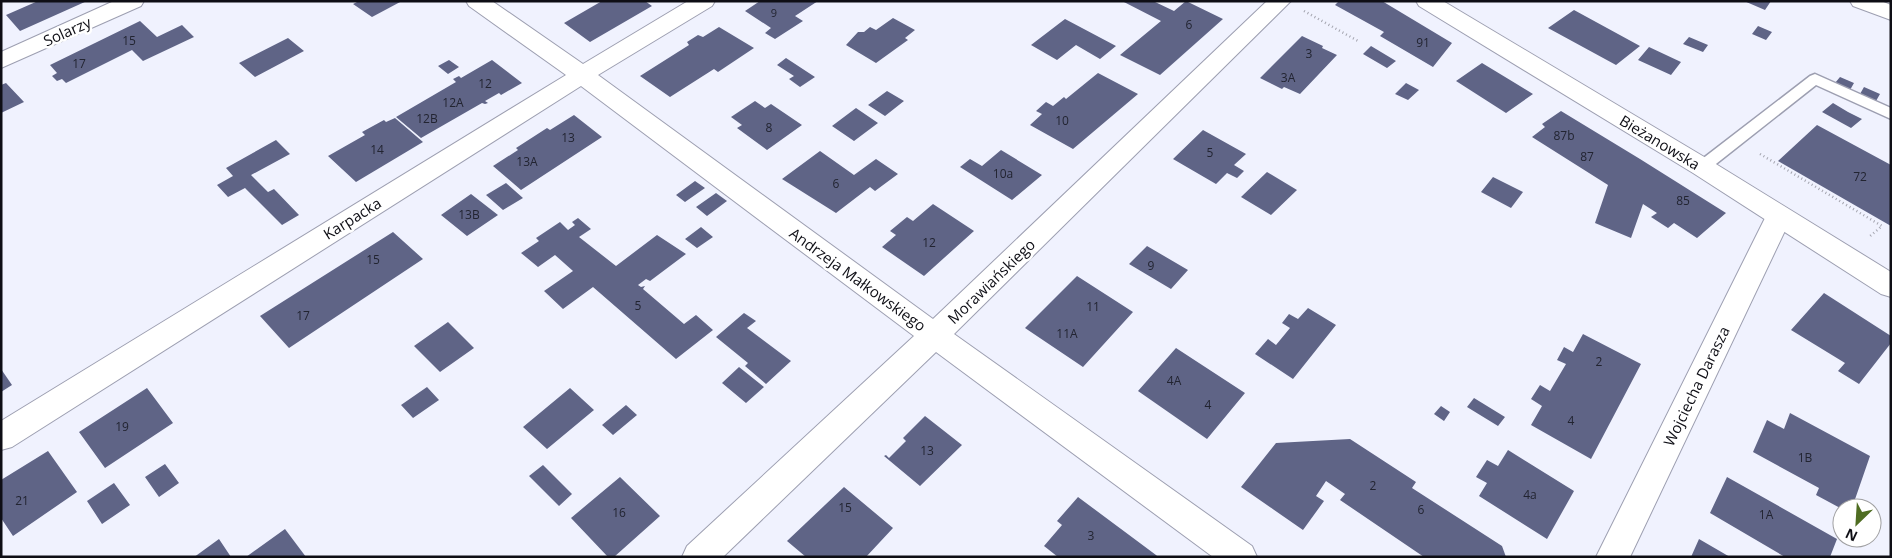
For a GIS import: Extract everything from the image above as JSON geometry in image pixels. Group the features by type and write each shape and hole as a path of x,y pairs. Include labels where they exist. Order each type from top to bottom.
{"street":[{"name":"Solarzy","path":"1,60 133,1"},
{"name":"Andrzeja Małkowskiego","path":"477,1 582,75 934,336 1240,557"},
{"name":"Karpacka","path":"1,437 704,1"},
{"name":"Bieżanowska","path":"1427,1 1702,168 1891,286"},
{"path":"1861,1 1891,12"},
{"name":"Morawiańskiego","path":"699,557 1290,5"},
{"name":"Wojciecha Darasza","path":"1613,557 1779,216"}],"lane":[{"path":"1702,168 1815,79 1891,114"}],"path":[{"path":"1290,5 1358,41"},
{"path":"1758,153 1882,226 1872,234"}],"building":[{"path":"38,1 87,1 20,31 6,15"},
{"path":"359,1 402,1 372,17 353,4"},
{"path":"602,1 645,1 652,6 590,42 564,23"},
{"path":"760,1 818,1 795,16 803,21 775,39 765,33 771,28 745,11"},
{"path":"1122,1 1153,1 1174,11 1186,1 1223,19 1160,75 1120,55 1161,21"},
{"path":"1339,1 1382,1 1452,43 1433,67 1380,36 1384,32 1335,5"},
{"path":"1744,1 1771,1 1765,10"},
{"path":"1574,10 1640,46 1616,65 1548,28"},
{"path":"893,18 915,30 905,38 908,40 876,63 846,45 858,32 864,32 870,27 876,30"},
{"path":"1065,19 1116,46 1100,59 1076,45 1057,60 1031,45"},
{"path":"140,21 157,37 182,25 194,37 143,61 132,50 66,83 62,79 57,81 52,76 57,73 50,65"},
{"path":"1758,26 1772,32 1766,40 1752,34"},
{"path":"719,27 754,48 718,72 714,69 670,97 640,76 689,45 687,42 698,35 703,37"},
{"path":"1302,36 1337,55 1300,94 1284,87 1282,89 1260,78"},
{"path":"1689,37 1708,45 1703,52 1683,44"},
{"path":"288,38 304,51 255,77 239,63"},
{"path":"1371,46 1396,61 1387,68 1363,54"},
{"path":"1649,47 1681,62 1671,75 1638,60"},
{"path":"786,58 815,77 800,87 789,79 794,76 777,65"},
{"path":"449,60 459,67 448,74 438,66"},
{"path":"492,60 522,83 501,95 499,93 485,101 488,103 482,103 421,138 396,117 456,82 453,79 459,76 461,78"},
{"path":"1482,63 1533,94 1506,113 1456,81"},
{"path":"1098,73 1138,94 1073,149 1030,125 1042,114 1036,111 1046,102 1053,106 1064,97 1066,99"},
{"path":"1840,77 1854,83 1850,90 1835,83"},
{"path":"6,83 24,102 1,113 1,85"},
{"path":"1406,83 1419,90 1408,100 1395,94"},
{"path":"1864,87 1880,94 1876,101 1860,94"},
{"path":"887,91 904,101 885,116 868,105"},
{"path":"755,101 765,108 771,104 802,125 767,150 737,128 742,125 731,117"},
{"path":"1833,103 1862,119 1851,128 1822,112"},
{"path":"856,108 878,123 854,141 832,126"},
{"path":"1561,111 1726,213 1697,238 1674,223 1668,228 1651,217 1657,213 1643,204 1631,238 1595,223 1608,185 1532,137 1545,127 1542,124"},
{"path":"574,115 602,137 521,190 493,166 547,128 550,130"},
{"path":"395,118 423,142 356,182 328,156 365,135 362,132 384,120 386,122"},
{"path":"1817,125 1891,165 1891,226 1778,161"},
{"path":"1203,130 1246,154 1234,165 1244,171 1237,178 1227,173 1216,184 1173,159"},
{"path":"276,140 290,154 251,175 268,192 274,189 299,215 282,225 245,188 228,197 217,185 233,176 226,168"},
{"path":"1001,150 1042,175 1012,200 960,167 970,159 982,166"},
{"path":"820,151 854,175 876,159 898,174 875,191 870,187 836,213 782,179"},
{"path":"1267,172 1297,190 1271,215 1241,197"},
{"path":"1493,177 1523,192 1511,208 1481,192"},
{"path":"695,181 705,188 685,202 676,195"},
{"path":"506,183 523,198 503,210 486,195"},
{"path":"716,193 727,201 707,216 696,207"},
{"path":"471,194 498,215 467,236 441,215"},
{"path":"933,204 974,231 924,276 882,247 896,235 890,231 907,217 913,221"},
{"path":"578,218 591,229 579,237 616,266 657,235 686,254 650,281 646,279 638,285 641,287 645,286 643,289 684,324 696,315 713,330 676,359 593,287 563,309 544,291 573,271 555,255 538,267 521,253 539,241 536,238 560,222 568,230 575,225 572,222"},
{"path":"701,227 713,237 697,248 685,239"},
{"path":"393,232 423,259 289,348 260,316"},
{"path":"1147,246 1188,270 1171,289 1129,264"},
{"path":"1077,276 1133,312 1083,367 1025,328"},
{"path":"1824,293 1891,336 1891,343 1859,384 1838,371 1845,363 1791,330"},
{"path":"1308,308 1336,325 1293,379 1255,354 1268,339 1276,345 1290,328 1282,323 1289,314 1298,319"},
{"path":"744,313 756,321 747,328 791,361 766,384 745,366 748,363 716,337"},
{"path":"448,322 474,348 440,372 414,346"},
{"path":"1583,334 1641,364 1591,459 1531,425 1542,406 1531,399 1540,385 1550,391 1566,364 1557,360 1564,347 1573,352"},
{"path":"1176,348 1245,393 1207,439 1138,391"},
{"path":"739,367 764,387 746,403 722,383"},
{"path":"1,369 12,385 1,392"},
{"path":"427,387 439,400 413,418 401,405"},
{"path":"147,388 173,423 105,468 79,432"},
{"path":"570,388 594,410 547,449 523,427"},
{"path":"1474,398 1505,417 1498,426 1467,407"},
{"path":"626,405 637,415 613,435 602,425"},
{"path":"1441,406 1450,412 1444,421 1434,414"},
{"path":"1790,413 1870,456 1855,498 1832,498 1832,504 1816,495 1819,488 1753,452 1767,420 1784,429"},
{"path":"925,416 962,445 920,486 884,456 886,455 889,458 906,441 903,438"},
{"path":"1350,439 1416,482 1412,488 1502,546 1506,557 1424,557 1340,500 1345,494 1326,481 1316,496 1324,501 1303,530 1241,487 1276,443"},
{"path":"1508,450 1574,491 1547,539 1479,496 1487,483 1476,477 1487,460 1498,466"},
{"path":"48,451 77,492 13,536 1,518 1,480"},
{"path":"165,464 179,483 159,497 145,477"},
{"path":"543,465 572,494 559,506 529,476"},
{"path":"620,477 660,516 614,557 608,557 571,518"},
{"path":"1727,477 1832,536 1834,548 1830,557 1785,557 1710,513"},
{"path":"114,483 130,505 102,524 87,501"},
{"path":"844,487 893,528 866,557 806,557 787,541"},
{"path":"1078,497 1158,557 1058,557 1044,546 1062,525 1057,521"},
{"path":"285,529 306,557 246,557"},
{"path":"219,539 231,557 194,557 197,555"},
{"path":"1699,539 1730,557 1691,557"}]}
